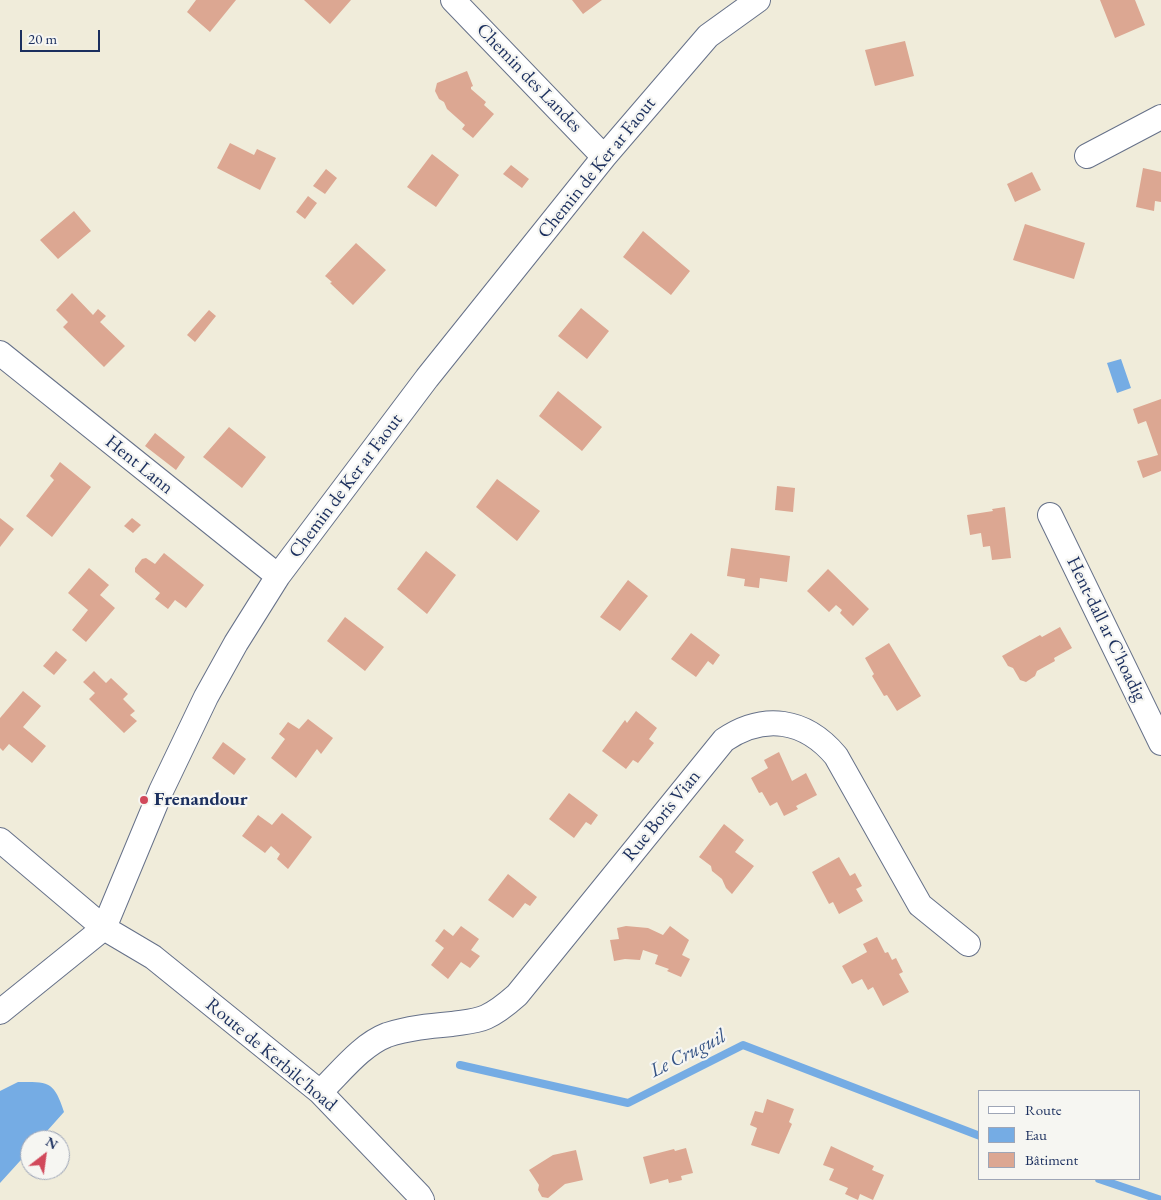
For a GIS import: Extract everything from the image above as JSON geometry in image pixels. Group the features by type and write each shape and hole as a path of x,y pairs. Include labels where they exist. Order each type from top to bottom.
{"street":[{"name":"Chemin des Landes","path":"453,0 604,156"},
{"name":"Chemin de Ker ar Faout","path":"0,1012 104,928 161,791 206,697 236,643 278,576 427,378 604,156 708,36 758,0"},
{"path":"1087,156 1161,116"},
{"name":"Hent Lann","path":"0,353 278,576"},
{"name":"Hent-dall ar C'hoadig","path":"1050,514 1161,743"},
{"name":"Rue Boris Vian","path":"320,1092 375,1041 388,1035 417,1028 474,1021 507,1004 517,995 724,740 737,731 752,726 767,723 783,723 799,727 826,744 836,756 920,905 968,944"},
{"name":"Route de Kerbilc'hoad","path":"0,840 104,928 153,957 320,1092 422,1200"}],"water":[{"path":"1121,359 1131,388 1117,393 1107,363"},
{"path":"18,1082 44,1083 49,1085 57,1094 64,1112 48,1130 20,1130 20,1161 0,1183 0,1091"}],"building":[{"path":"196,0 236,0 210,32 187,12"},
{"path":"304,0 351,0 330,24"},
{"path":"572,0 602,0 583,14"},
{"path":"1100,0 1135,0 1145,25 1115,38"},
{"path":"905,41 914,76 875,86 865,50"},
{"path":"467,71 473,86 471,89 486,102 484,105 494,114 473,138 462,129 465,125 447,109 435,91 437,83"},
{"path":"230,143 254,155 257,149 276,158 260,190 217,168"},
{"path":"432,154 459,175 436,207 407,187"},
{"path":"511,165 529,179 522,188 503,174"},
{"path":"1143,168 1161,172 1161,202 1155,201 1154,211 1136,207"},
{"path":"326,169 337,178 325,194 313,186"},
{"path":"1032,172 1041,190 1015,202 1007,184"},
{"path":"308,196 317,203 305,219 296,212"},
{"path":"74,211 91,231 58,259 40,240"},
{"path":"1025,224 1085,243 1074,279 1013,260"},
{"path":"643,231 690,271 671,295 623,257"},
{"path":"356,243 386,270 353,305 325,276"},
{"path":"72,293 93,315 98,309 106,316 100,322 125,346 104,367 63,327 68,322 56,310"},
{"path":"581,308 609,331 587,359 558,336"},
{"path":"209,310 216,316 195,342 187,335"},
{"path":"558,391 602,427 582,451 539,416"},
{"path":"1161,399 1161,471 1143,478 1137,461 1158,455 1146,421 1138,424 1133,409"},
{"path":"229,427 266,457 242,488 203,457"},
{"path":"155,433 185,457 176,470 145,446"},
{"path":"60,462 91,487 52,537 26,516 54,480 50,476"},
{"path":"497,479 540,511 517,541 476,507"},
{"path":"777,486 795,488 793,512 775,510"},
{"path":"1005,507 1011,558 992,560 990,546 983,547 981,533 970,535 967,515"},
{"path":"0,518 14,529 0,547"},
{"path":"132,518 141,525 133,533 124,526"},
{"path":"731,548 790,556 787,582 760,578 759,588 744,586 745,579 727,576"},
{"path":"426,551 456,575 427,614 397,589"},
{"path":"164,553 204,585 186,608 175,600 168,609 155,599 160,593 135,572 135,568 142,559 146,558 155,564"},
{"path":"89,568 109,585 100,595 115,608 86,642 72,630 88,610 68,593"},
{"path":"828,569 869,609 853,626 840,613 842,610 836,605 829,612 807,591"},
{"path":"628,580 648,596 620,631 600,617"},
{"path":"345,617 384,647 365,671 327,641"},
{"path":"1060,627 1072,648 1054,658 1055,661 1037,671 1035,676 1026,682 1020,680 1013,668 1008,666 1002,656 1040,635 1042,637"},
{"path":"691,633 720,655 713,665 708,661 696,677 671,659"},
{"path":"889,643 921,696 897,711 887,695 884,696 872,676 874,674 865,658"},
{"path":"56,651 67,660 54,675 43,666"},
{"path":"94,671 106,683 111,678 128,694 123,699 135,711 130,715 137,721 124,733 89,699 95,693 83,682"},
{"path":"23,691 41,706 23,727 46,746 32,763 9,744 3,751 0,748 0,718"},
{"path":"636,711 657,728 649,739 654,743 638,763 633,760 626,769 602,751 625,720 627,723"},
{"path":"308,719 333,738 321,754 317,749 296,778 271,758 285,739 279,734 288,722 299,729"},
{"path":"223,742 246,759 234,775 212,758"},
{"path":"779,752 792,781 806,773 817,795 796,806 798,809 784,816 777,802 770,806 762,792 759,793 751,778 768,768 764,760"},
{"path":"569,793 598,815 591,825 586,822 574,838 549,819"},
{"path":"282,813 312,837 288,869 277,859 280,854 271,846 265,853 242,836 258,815 272,825"},
{"path":"724,824 744,840 735,852 754,866 732,894 726,888 722,879 712,871 711,866 699,857"},
{"path":"839,857 850,876 855,873 862,886 856,889 863,901 839,914 833,902 829,904 812,872"},
{"path":"508,874 537,897 530,906 525,903 513,918 488,900"},
{"path":"461,926 479,939 471,950 480,956 470,968 461,962 448,979 431,965 444,948 435,941 444,929 453,936"},
{"path":"626,926 648,928 663,935 670,926 689,940 682,955 690,959 681,977 667,971 669,969 655,964 658,955 643,950 640,960 625,959 614,961 610,940 619,939 617,928"},
{"path":"877,937 885,953 888,952 892,960 896,958 903,972 899,974 909,992 883,1006 873,987 868,990 862,979 852,984 842,966 867,952 863,944"},
{"path":"767,1099 794,1109 789,1122 792,1124 779,1154 751,1145 757,1128 750,1125 755,1111 763,1113"},
{"path":"831,1146 874,1166 872,1170 884,1175 873,1200 860,1194 858,1200 845,1194 848,1188 829,1180 834,1169 823,1165"},
{"path":"686,1148 693,1173 681,1176 682,1180 669,1183 668,1179 650,1184 643,1157"},
{"path":"576,1150 583,1180 565,1184 548,1198 542,1197 538,1190 539,1185 529,1170 553,1155"}],"waterway":[{"name":"Le Cruguil","path":"460,1065 628,1103 743,1045 978,1135"},
{"name":"Le Cruguil","path":"1102,1180 1161,1200"}],"place":[{"name":"Frenandour","path":"144,800"}]}
